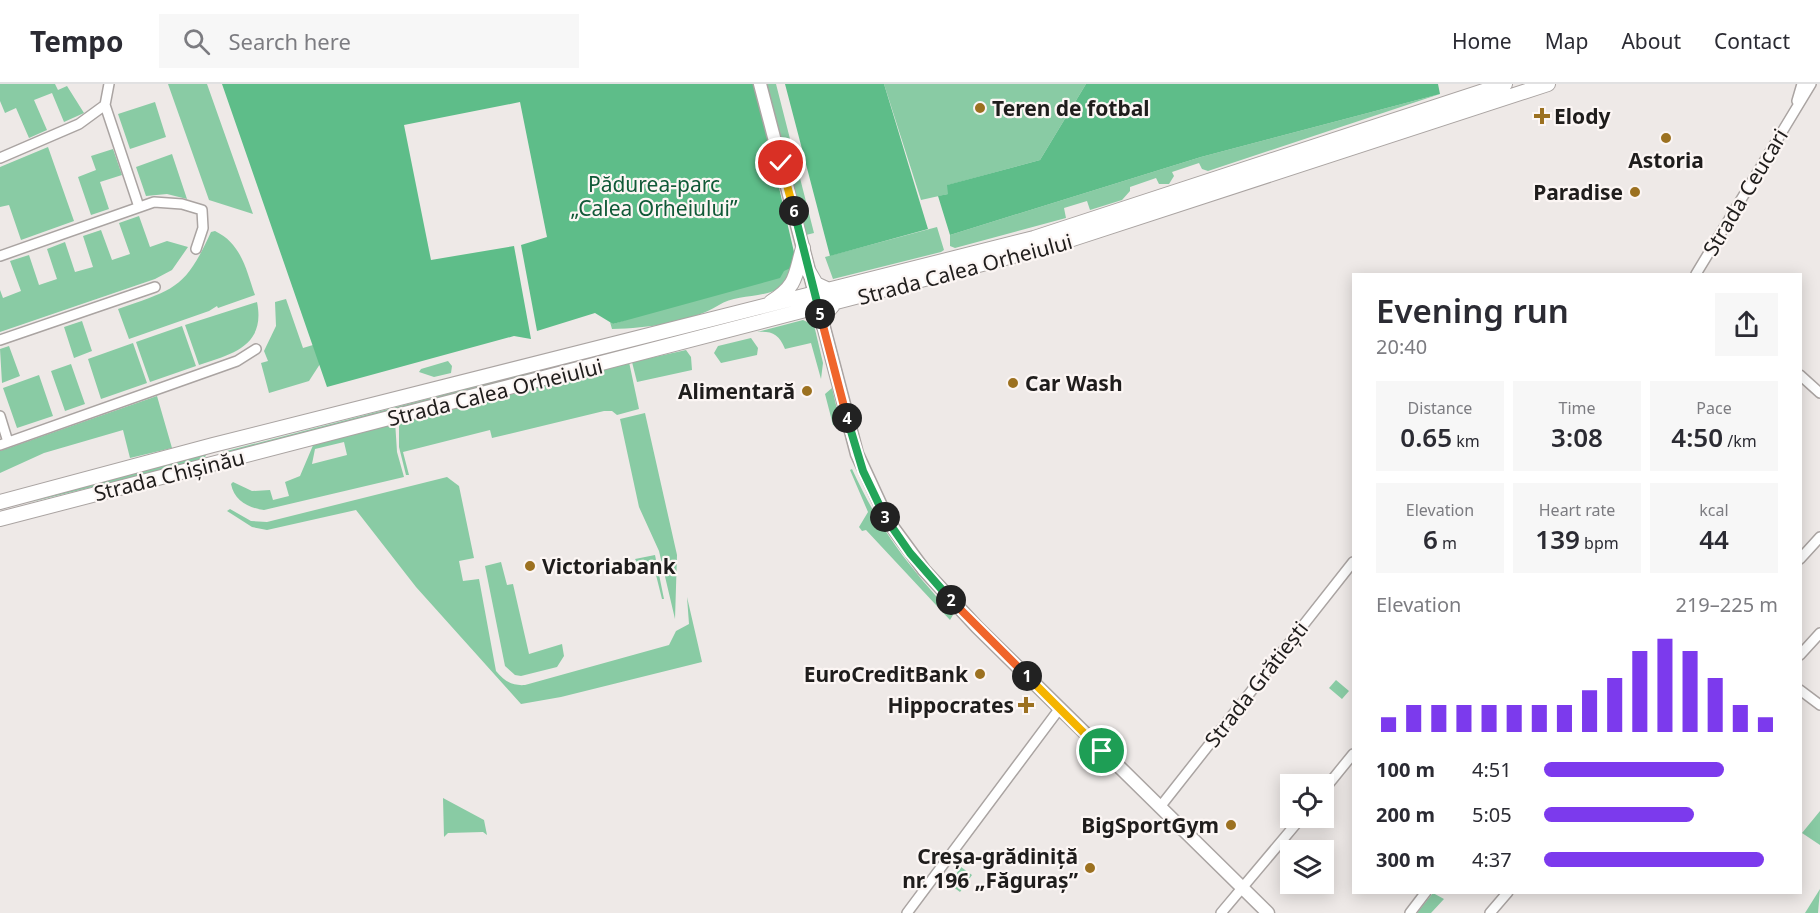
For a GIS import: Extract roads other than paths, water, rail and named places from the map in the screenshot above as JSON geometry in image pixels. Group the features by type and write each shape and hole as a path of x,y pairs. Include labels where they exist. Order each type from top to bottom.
{"highway":[{"name":"Strada Calea Orheiului","path":"338,431 566,373 816,301 830,290 1034,238 1505,84"},
{"name":"Strada Calea Orheiului","path":"334,415 762,308 816,301 832,305 1048,247 1548,84"},
{"path":"1183,190 1188,203"},
{"path":"762,308 792,286 803,248"},
{"path":"809,273 816,284 830,290"},
{"path":"823,325 824,316 832,305"},
{"path":"562,358 566,373"},
{"name":"Strada Chișinău","path":"0,502 334,415"},
{"name":"Strada Chișinău","path":"0,519 338,431"},
{"path":"210,464 213,445"}],"main road":[{"path":"760,84 857,454 888,521 910,553 942,590 1268,913"}],"street":[{"path":"109,84 105,105 139,207"},
{"name":"Strada Ceucari","path":"1794,109 1802,84"},
{"name":"Strada Ceucari","path":"1697,273 1811,84"},
{"path":"0,158 79,124 105,105"},
{"path":"0,256 139,207 166,202 202,210 203,228 196,249"},
{"path":"0,340 155,287"},
{"path":"0,416 4,443 237,361 256,349"},
{"path":"1802,377 1820,393"},
{"path":"1802,556 1820,537"},
{"name":"Strada Grătiești","path":"1160,807 1352,563"},
{"path":"1802,653 1820,633"},
{"path":"1802,692 1820,705"},
{"path":"907,913 1060,708"},
{"path":"1334,777 1352,755"},
{"path":"1221,913 1293,828"},
{"path":"1410,913 1424,894"},
{"path":"1490,913 1506,894"}],"place":[{"name":"Teren de fotbal","path":"980,108"},
{"name":"Elody","path":"1542,116"},
{"name":"Astoria","path":"1666,138"},
{"name":"Paradise","path":"1635,192"},
{"name":"Car Wash","path":"1013,383"},
{"name":"Alimentară","path":"807,391"},
{"name":"Victoriabank","path":"530,566"},
{"name":"EuroCreditBank","path":"980,674"},
{"name":"Hippocrates","path":"1026,705"},
{"name":"BigSportGym","path":"1231,825"},
{"name":"Creșa-grădiniță nr. 196 „Făguraș”","path":"1090,868"}],"park label":[{"name":"Pădurea-parc „Calea Orheiului”","path":"654,196"}]}
